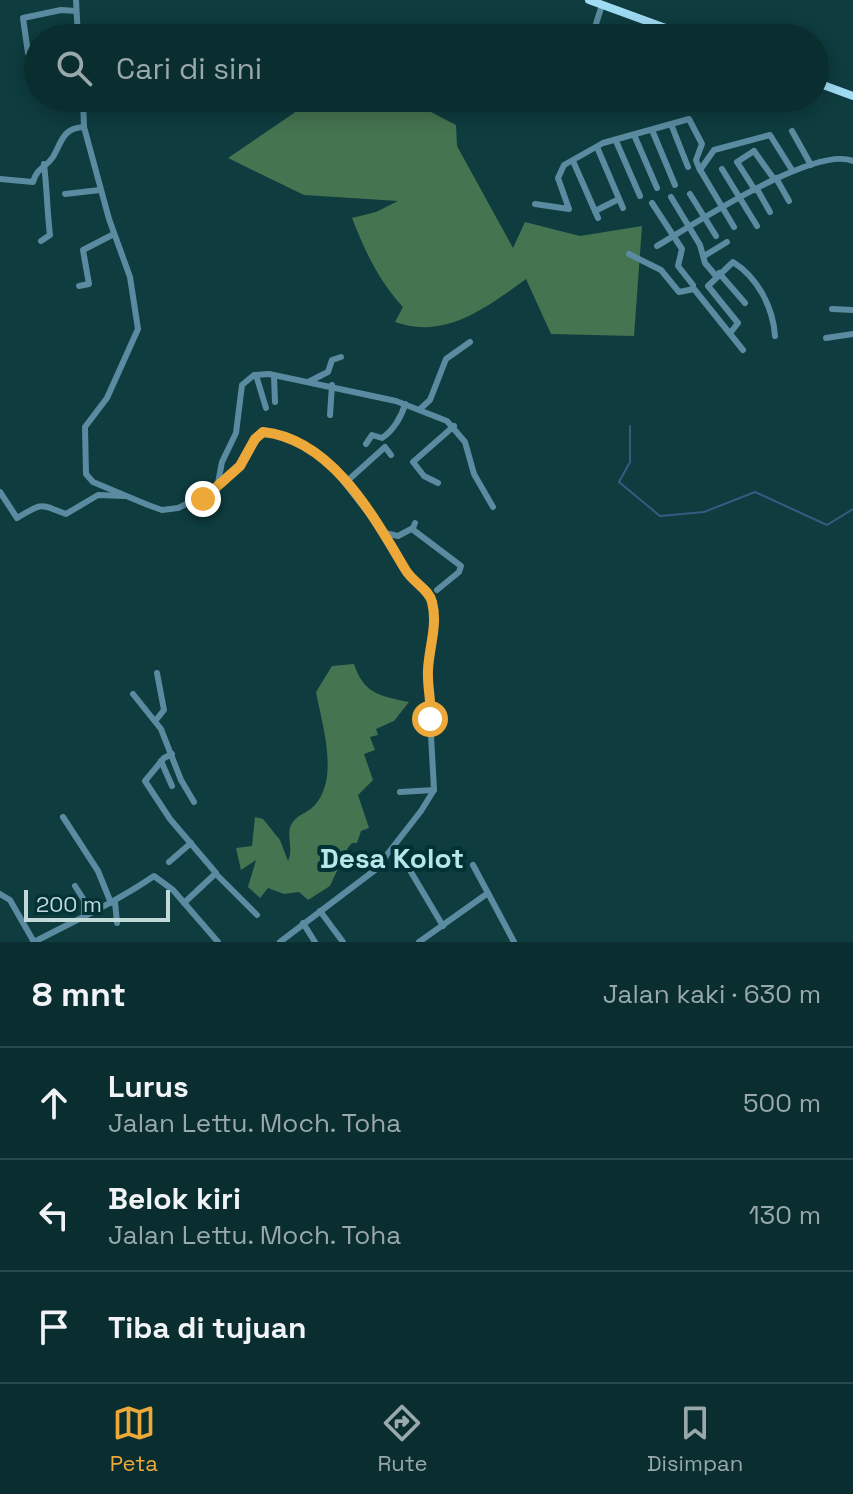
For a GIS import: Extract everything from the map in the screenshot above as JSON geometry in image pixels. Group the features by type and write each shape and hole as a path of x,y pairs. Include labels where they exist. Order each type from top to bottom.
{"main road":[{"path":"589,0 654,24"},
{"path":"829,87 853,96"}],"street":[{"path":"76,0 77,24"},
{"path":"596,24 602,5"},
{"path":"24,25 23,18 61,10 76,11"},
{"path":"83,112 84,127 100,190 130,277 138,329 118,377 89,422 83,448 86,474 93,482 158,508 185,506 203,499 217,488 243,463 255,439 266,432 323,458 385,533 411,578 429,595 433,607 428,680 434,790 375,870 280,942"},
{"path":"535,204 569,209 558,178 561,168 597,147 691,120 702,144 699,166 734,227"},
{"path":"671,124 688,167"},
{"path":"0,179 31,183 37,169 53,158 58,140 68,130 84,127"},
{"path":"652,130 675,185"},
{"path":"792,131 811,165"},
{"path":"699,166 714,150 772,135 792,170"},
{"path":"635,137 657,188"},
{"path":"754,138 758,148 737,161 770,212"},
{"path":"616,141 640,196"},
{"path":"597,147 623,208"},
{"path":"754,151 789,201"},
{"path":"657,246 792,170 837,158 853,161"},
{"path":"573,161 596,215 619,199"},
{"path":"41,241 50,235 44,198 47,194 44,164"},
{"path":"722,169 757,226"},
{"path":"728,182 744,173"},
{"path":"65,194 100,190"},
{"path":"690,194 716,236"},
{"path":"671,197 705,263 745,303"},
{"path":"652,203 682,251 678,266 693,285"},
{"path":"79,286 89,284 83,250 114,234"},
{"path":"704,256 727,242"},
{"path":"629,254 661,270 679,292 694,289 743,350"},
{"path":"731,332 738,323 708,287 717,274 733,262 746,272 768,304 775,336"},
{"path":"832,309 853,310"},
{"path":"826,338 853,334"},
{"path":"420,409 430,400 446,359 470,342"},
{"path":"307,383 328,372 332,360 341,357"},
{"path":"256,377 266,408"},
{"path":"217,488 222,462 236,433 242,385 256,377 274,378 420,409 454,426 469,448 474,474 493,507"},
{"path":"274,378 275,402"},
{"path":"330,415 332,388"},
{"path":"366,444 372,435 385,437 404,407"},
{"path":"438,483 424,476 413,462 454,426"},
{"path":"345,483 385,447 391,455"},
{"path":"0,492 17,518 36,507 48,505 66,514 77,504 103,494 123,496 153,512 158,508"},
{"path":"385,533 398,536 414,526 461,566 459,572 437,590"},
{"path":"156,720 164,710 157,673"},
{"path":"133,694 156,720 181,780 194,802"},
{"path":"172,754 161,761 145,781 216,874 257,915"},
{"path":"161,761 172,786"},
{"path":"400,792 434,790"},
{"path":"63,817 98,871 113,902 117,923"},
{"path":"169,862 191,843"},
{"path":"395,845 443,926"},
{"path":"473,865 514,942"},
{"path":"184,903 216,874"},
{"path":"0,894 10,900 34,942 113,902 156,876 218,942"},
{"path":"75,886 84,900 84,914"},
{"path":"419,942 488,893"},
{"path":"320,911 343,942"},
{"path":"303,923 315,942"}],"green space":[{"path":"295,112 431,112 456,125 457,146 513,248 525,222 580,236 642,226 634,336 551,334 526,279 481,310 449,324 432,327 395,322 403,307 373,265 352,218 376,212 398,201 304,195 228,158"},
{"path":"354,664 368,688 409,702 394,721 376,729 378,735 370,737 375,750 364,754 373,780 358,795 369,828 361,831 357,843 352,843 347,849 353,858 348,863 341,862 330,886 308,900 299,892 284,894 268,888 260,898 248,887 256,860 241,870 236,848 252,846 255,817 263,819 280,840 288,861 291,825 314,806 322,795 326,781 327,751 316,692 332,666"}],"waterway":[{"path":"630,426 630,462 619,482 660,516 704,512 755,492 827,525 853,509"}],"district":[{"name":"Desa Kolot","path":"392,858"}],"route":[{"path":"203,499 240,466 250,453 255,439 263,432 286,439 327,461 391,542 411,578 431,598 434,623 428,668 432,702 430,719"}]}
